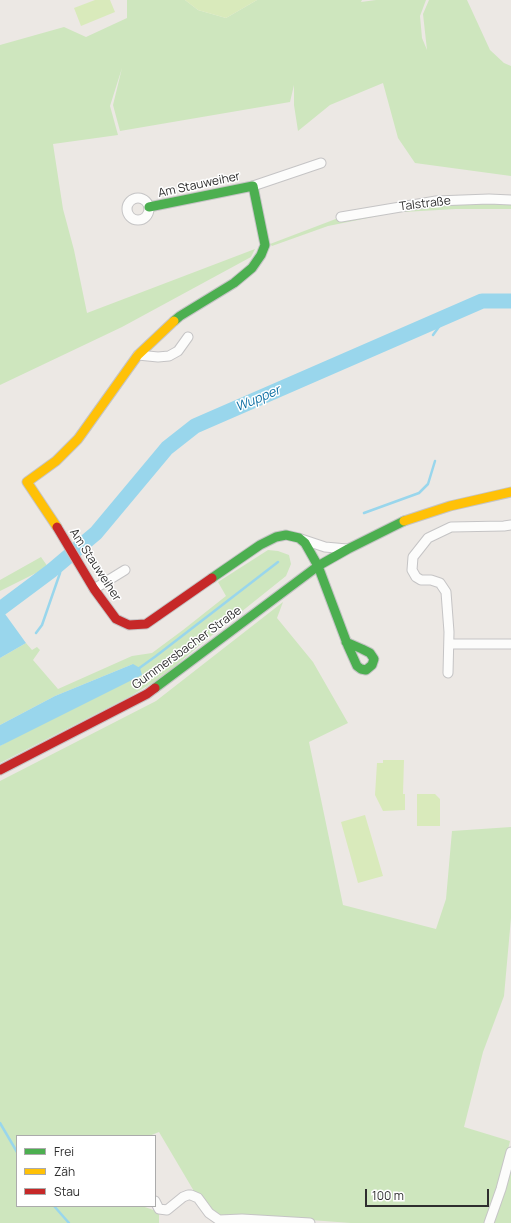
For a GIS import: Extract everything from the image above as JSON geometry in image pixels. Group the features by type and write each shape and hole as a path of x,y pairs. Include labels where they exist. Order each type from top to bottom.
{"street":[{"name":"Am Stauweiher","path":"149,207 253,186 321,163"},
{"name":"Am Stauweiher","path":"253,186 265,245 261,255 252,268 234,283 180,316 138,355 78,439 56,461 26,482 69,546 94,589 116,619 129,625 146,624 260,545 276,537 286,535 299,538"},
{"name":"Talstraße","path":"341,217 436,201 511,200"},
{"path":"138,355 158,357 169,356 178,352 188,337"},
{"name":"Gummersbacher Straße","path":"0,770 148,694 318,566 348,549 400,522 450,506 511,492"},
{"path":"448,673 448,602 446,592 440,583 431,580 421,580 416,577 412,570 413,557 428,538 451,527 511,525"},
{"path":"299,538 325,546 348,549"},
{"path":"299,538 308,549 318,566 346,642"},
{"path":"94,589 125,570"},
{"path":"449,644 511,644"},
{"path":"489,1223 501,1189 511,1152"},
{"path":"156,1203 159,1209 167,1210 183,1197 188,1195 198,1198 218,1222 242,1218 310,1223"}],"green space":[{"path":"95,0 110,0 115,12 81,26 74,8"},
{"path":"127,0 185,0 198,10 226,18 257,0 362,0 361,2 376,0 426,0 420,16 422,38 427,50 423,14 429,0 467,0 490,50 504,63 511,66 511,176 415,163 398,138 383,83 330,105 298,131 294,105 294,85 290,102 120,131 113,105 122,68 110,106 118,135 53,144 63,209 74,250 87,313 255,249 251,257 122,327 0,385 0,45 64,27 86,37 127,18"},
{"path":"185,0 257,0 226,18 198,10"},
{"path":"511,200 511,209 456,209 403,212 400,207"},
{"path":"386,209 388,214 328,226 272,246 270,244 341,217"},
{"path":"268,550 278,551 289,555 291,564 286,576 201,644 164,676 129,697 0,763 0,746 133,664 55,696 0,725 0,658 26,643 32,650 37,647 40,650 33,660 58,689 132,656 152,653 226,596 218,582"},
{"path":"41,557 48,567 0,591 0,580"},
{"path":"283,602 277,618 313,662 348,723 309,742 343,905 436,929 446,899 452,831 511,827 511,918 504,996 483,1052 464,1127 510,1141 499,1188 485,1223 351,1223 243,1215 221,1216 213,1212 198,1198 159,1132 152,1135 16,1135 16,1207 145,1207 159,1212 159,1223 0,1223 0,781 156,701"},
{"path":"383,760 404,760 403,794 405,794 405,810 383,811 375,795 377,763 383,763"},
{"path":"417,794 435,794 440,799 440,826 417,826"},
{"path":"365,815 383,876 358,883 341,822"},
{"path":"511,1160 511,1223 491,1223"}],"water":[{"path":"0,607 26,643 0,658"},
{"path":"133,664 140,668 142,675 0,746 0,725 55,696"}],"waterway":[{"name":"Wupper","path":"0,609 51,571 96,533 167,448 195,426 482,301 511,301"},
{"path":"433,335 446,317"},
{"path":"364,513 419,493 428,484 435,461"},
{"path":"138,669 278,562"},
{"path":"36,633 42,625 60,573 61,564"},
{"path":"0,1123 16,1150"},
{"path":"55,1207 69,1223"}],"traffic: fast":[{"path":"149,207 253,186 265,245 261,255 252,268 234,283 174,321"},
{"path":"155,688 318,566 404,521"},
{"path":"212,578 260,545 276,537 286,535 299,538 305,543 318,566 348,646 357,666 366,670 372,665 374,659 370,653 362,649 346,642"}],"traffic: slow":[{"path":"57,527 27,482 56,461 78,439 138,355 174,321"},
{"path":"404,521 450,506 511,492"}],"traffic: jam":[{"path":"57,527 94,589 116,619 129,625 146,624 212,578"},
{"path":"0,770 147,694 155,688"}]}
